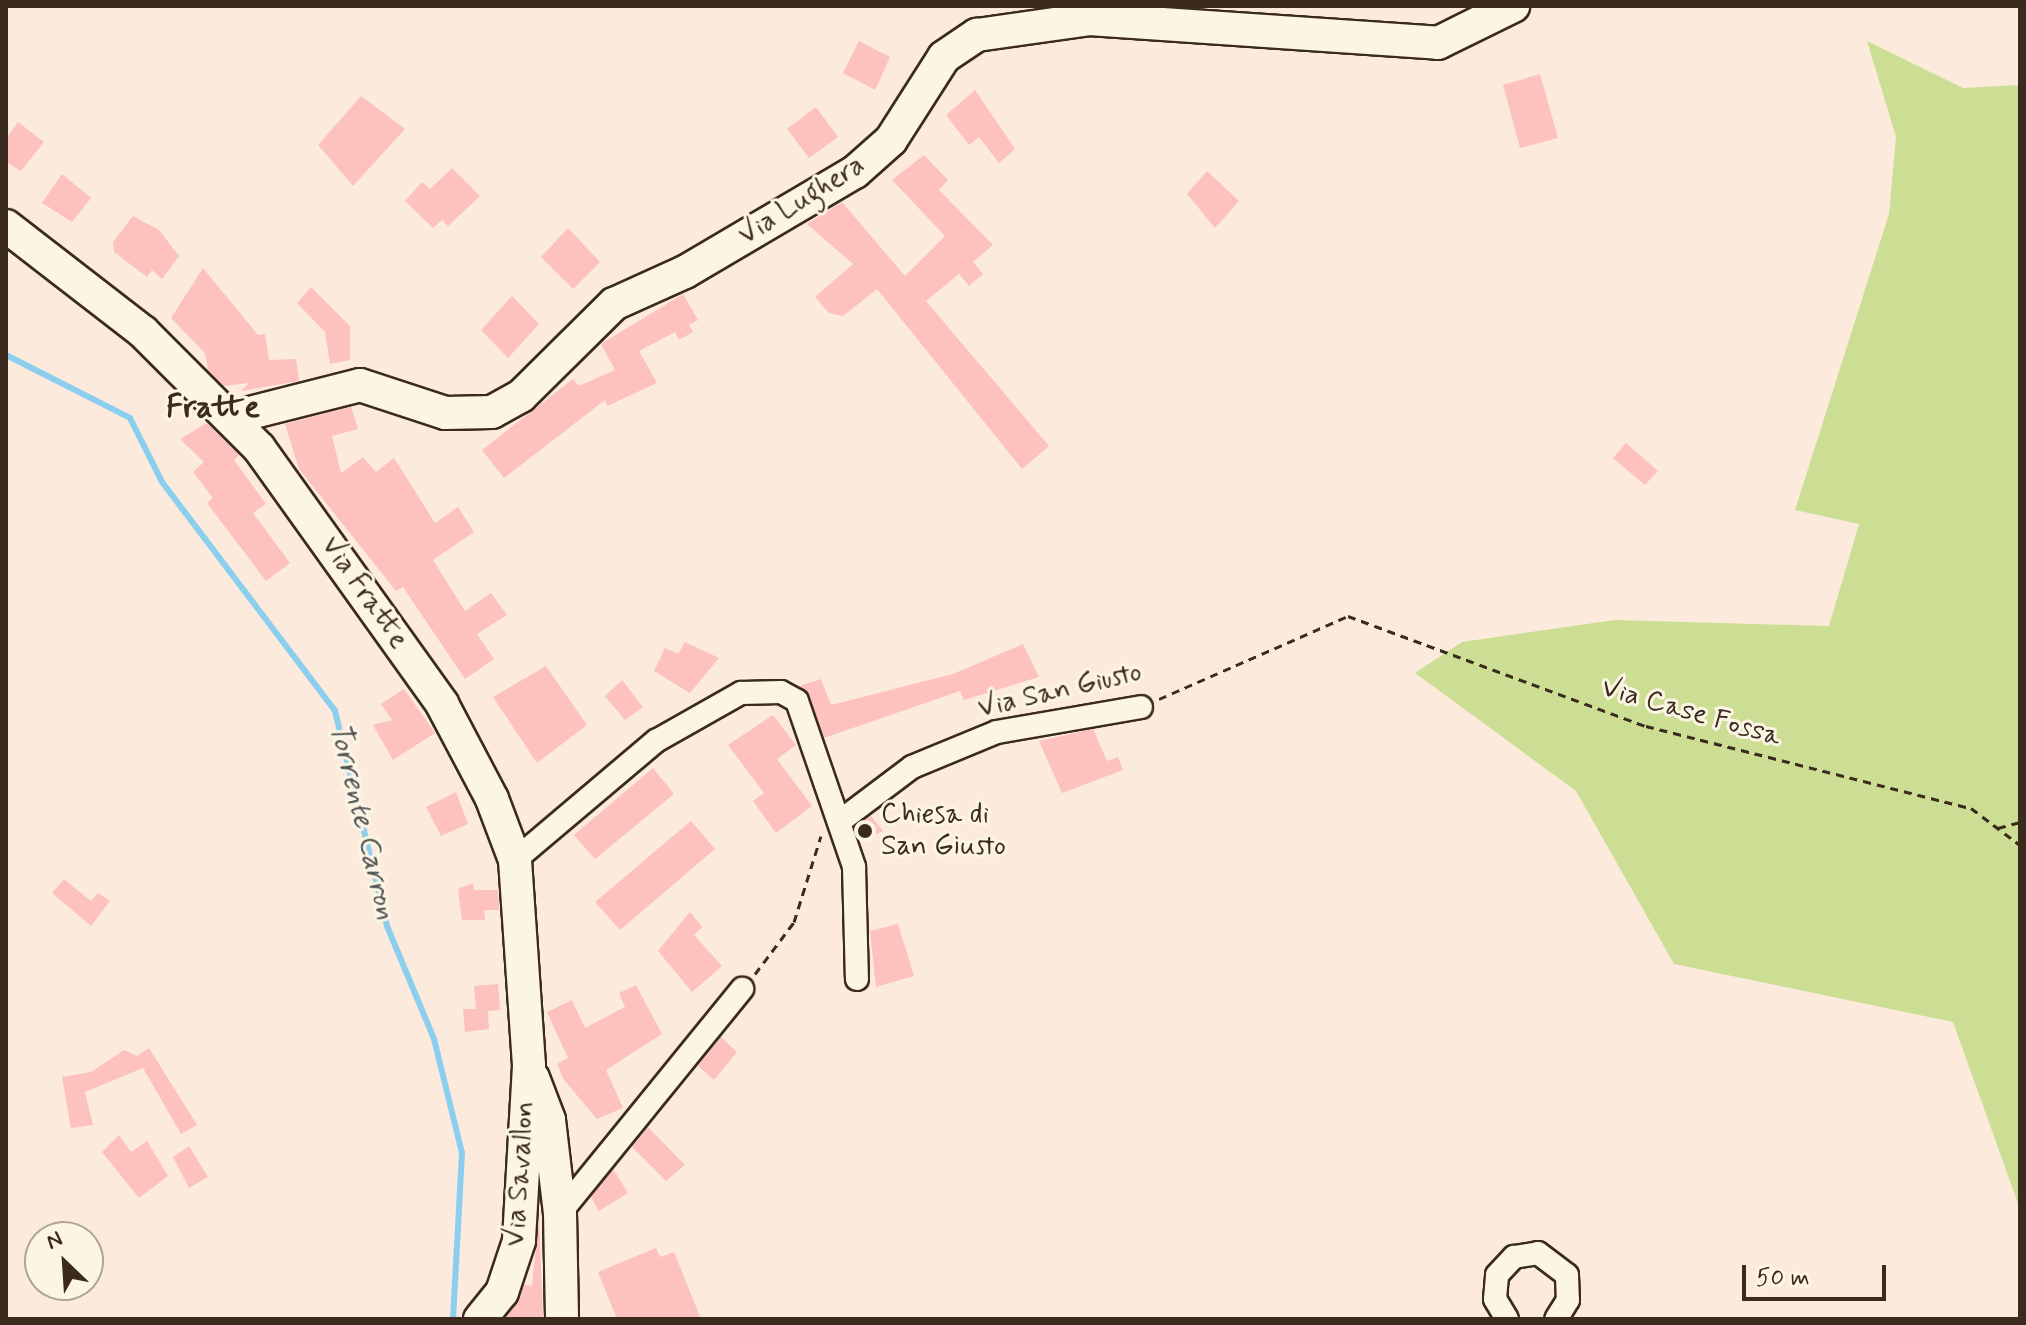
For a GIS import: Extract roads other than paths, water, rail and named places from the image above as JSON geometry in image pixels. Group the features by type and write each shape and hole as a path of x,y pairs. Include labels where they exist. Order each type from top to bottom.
{"street":[{"name":"Via Lughera","path":"230,418 360,385 445,413 492,412 521,396 614,304 685,272 855,172 891,140 944,57 977,35 1089,19 1438,43 1513,6"},
{"name":"Via Fratte","path":"6,226 143,332 230,418 287,484 442,704 515,860 529,1066"},
{"path":"515,860 656,741 741,693 781,692 797,701 854,867 857,979"},
{"name":"Via San Giusto","path":"839,822 912,767 997,732 1141,707"},
{"path":"560,1213 742,989"},
{"path":"529,1066 549,1120 560,1213 562,1319"},
{"name":"Via Savallon","path":"480,1319 502,1292 519,1241 529,1066"},
{"path":"1507,1319 1495,1299 1497,1275 1514,1257 1538,1253 1567,1275 1568,1300 1556,1319"}],"waterway":[{"name":"Torrente Carron","path":"6,355 130,418 162,482 335,711 387,926 434,1039 462,1153 453,1319"}],"place":[{"name":"Chiesa di San Giusto","path":"865,831"}],"district":[{"name":"Fratte","path":"213,407"}]}
